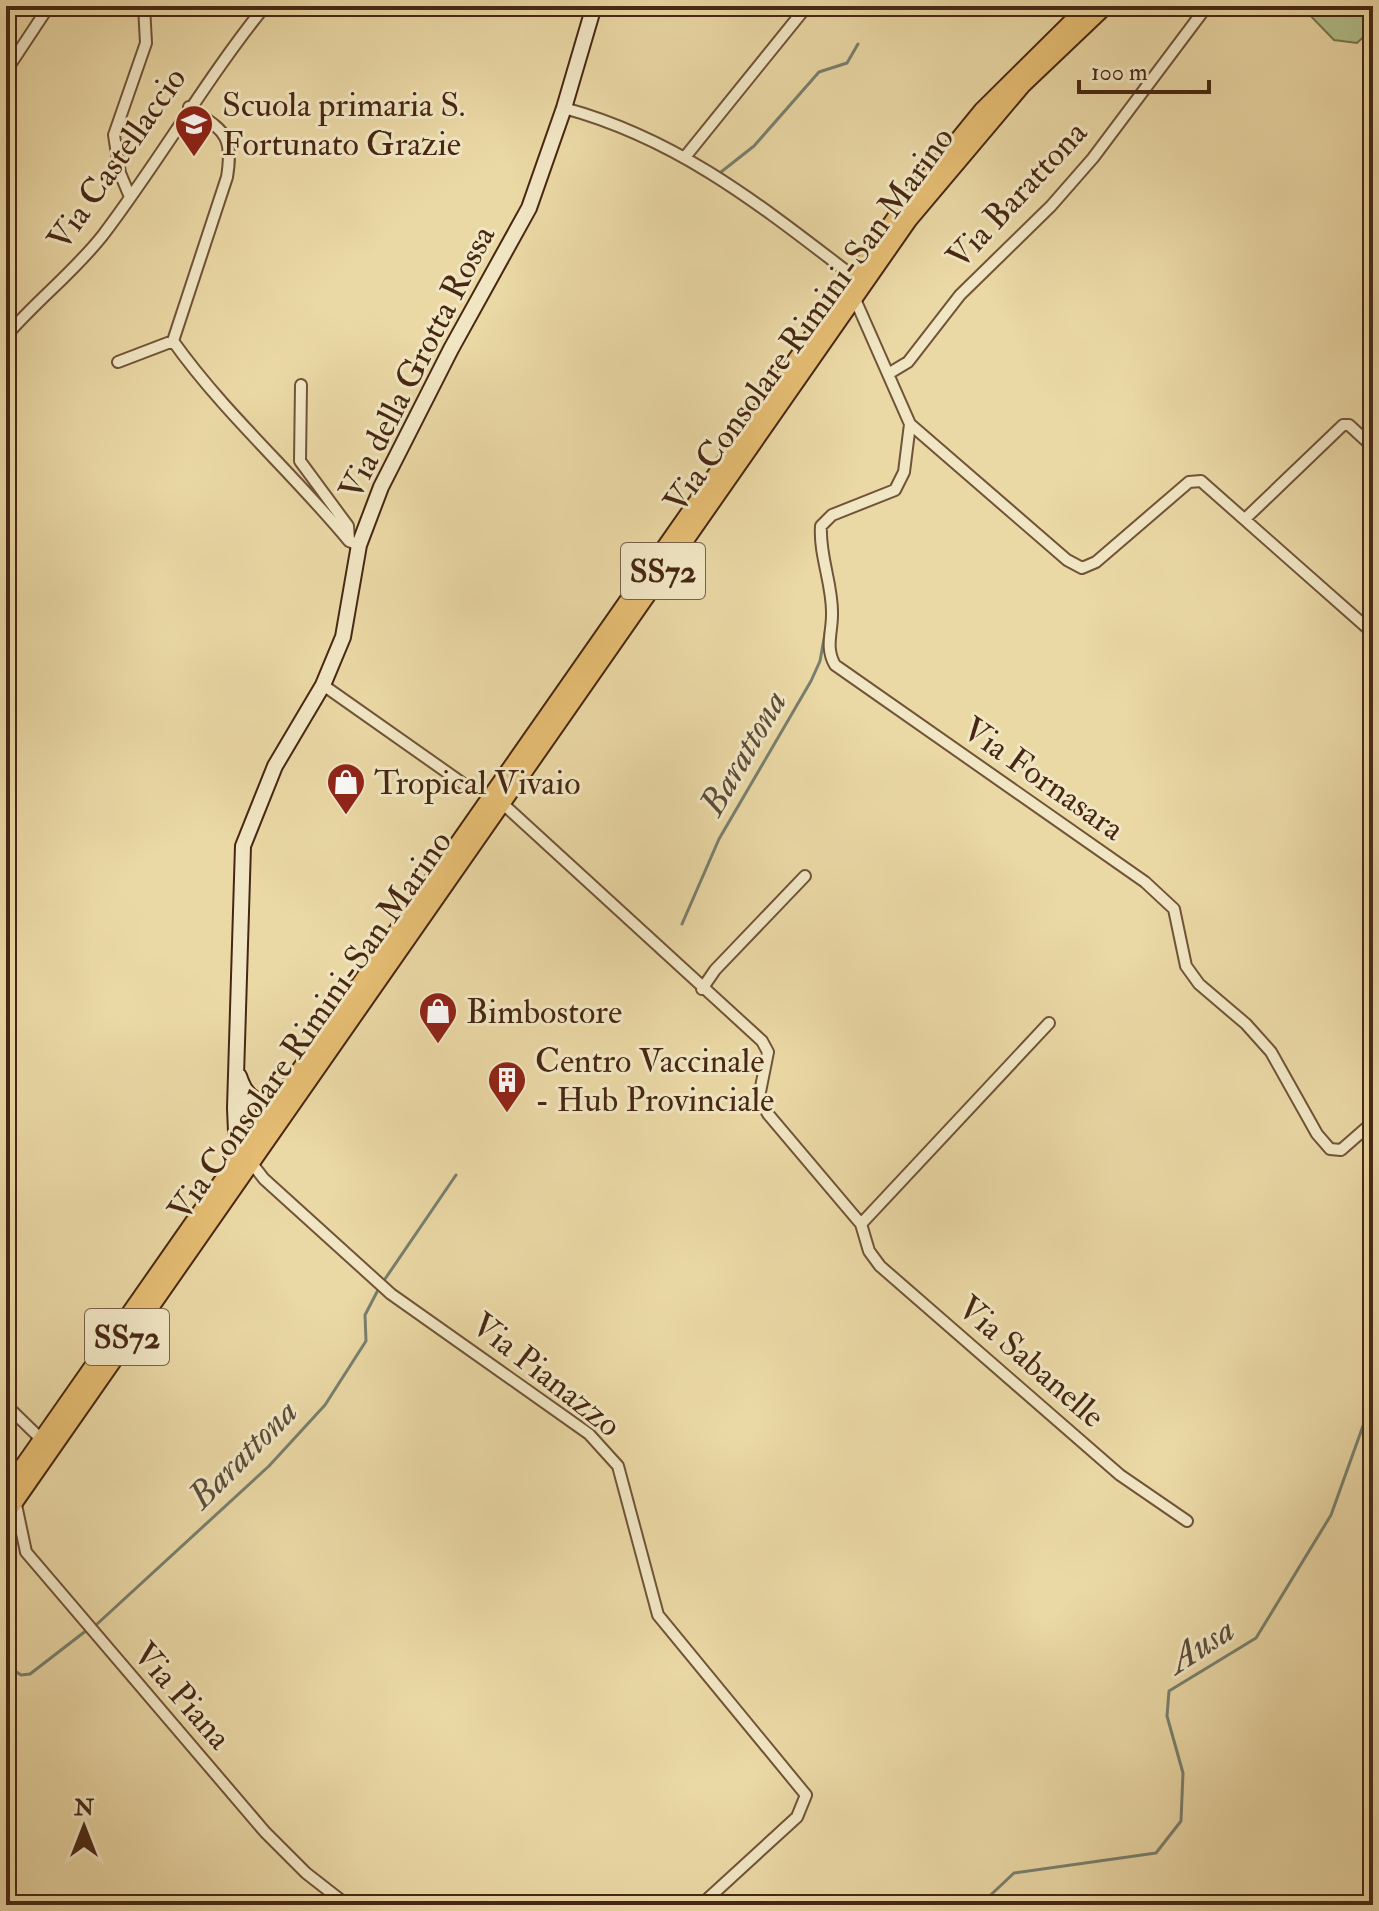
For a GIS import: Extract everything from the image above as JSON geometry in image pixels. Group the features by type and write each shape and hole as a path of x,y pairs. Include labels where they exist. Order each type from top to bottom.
{"main road":[{"name":"Via Consolare Rimini-San Marino","path":"10,1494 248,1154 284,1092 853,276 899,213 982,111 1088,6"},
{"name":"Via Consolare Rimini-San Marino","path":"6,1514 10,1494 41,1439 501,802 946,172 1022,85 1105,6"}],"street":[{"path":"6,71 49,6"},
{"path":"130,197 120,173 114,135 146,43 144,6"},
{"name":"Via Castellaccio","path":"6,336 44,294 67,276 130,197 161,156 189,107 265,6"},
{"name":"Via della Grotta Rossa","path":"248,1154 236,1132 243,846 275,766 323,685 343,637 354,543 397,451 529,208 564,108 594,6"},
{"path":"685,157 807,6"},
{"name":"Via Barattona","path":"888,374 908,362 960,295 1051,206 1093,158 1207,6"},
{"path":"173,341 227,177 231,149 222,130 189,107"},
{"path":"564,108 616,122 685,157 733,186 853,276 854,299 910,424 960,469 1082,568 1096,562 1189,482 1201,481 1373,633"},
{"path":"118,362 173,341"},
{"path":"173,341 246,431 291,472 354,543"},
{"path":"301,385 300,461 348,526 354,543"},
{"name":"Via Fornasara","path":"910,424 904,472 895,490 832,515 821,526 820,542 832,613 829,655 835,665 1145,882 1174,909 1186,966 1199,984 1246,1024 1271,1052 1317,1134 1330,1149 1341,1150 1373,1122"},
{"path":"1245,519 1343,425 1349,425 1373,447"},
{"path":"323,685 465,785"},
{"name":"Via Sabanelle","path":"501,802 762,1041 768,1052 759,1097 861,1224 869,1251 880,1266 1120,1475 1160,1499 1187,1521"},
{"path":"702,989 715,970 805,876"},
{"path":"861,1224 1049,1023"},
{"name":"Via della Grotta Rossa","path":"236,1068 251,1126 248,1154"},
{"path":"243,1091 256,1102 267,1102 284,1092"},
{"name":"Via Pianazzo","path":"248,1154 264,1179 357,1266 589,1434 618,1466 658,1615 806,1795 797,1817 701,1905"},
{"path":"6,1405 41,1439"},
{"name":"Via Piana","path":"10,1494 26,1552 265,1832 306,1873 347,1905"}],"green space":[{"path":"1301,6 1373,6 1373,28 1357,43 1334,40"}],"waterway":[{"name":"Barattona","path":"882,15 889,6"},
{"name":"Barattona","path":"721,172 754,146 819,72 847,63 858,44"},
{"name":"Barattona","path":"682,924 719,839 811,681 820,661 826,628"},
{"name":"Barattona","path":"385,1279 456,1175"},
{"name":"Barattona","path":"96,1625 269,1466 325,1405 366,1341 365,1315 379,1288"},
{"name":"Ausa","path":"980,1905 1014,1873 1156,1853 1181,1821 1183,1773 1167,1716 1169,1691 1256,1638 1331,1515 1373,1398"},
{"name":"Barattona","path":"6,1665 21,1675 30,1674 87,1630"}],"place":[{"name":"Scuola primaria S. Fortunato Grazie","path":"194,158"},
{"name":"Tropical Vivaio","path":"346,816"},
{"name":"Bimbostore","path":"438,1045"},
{"name":"Centro Vaccinale - Hub Provinciale","path":"507,1114"}]}
